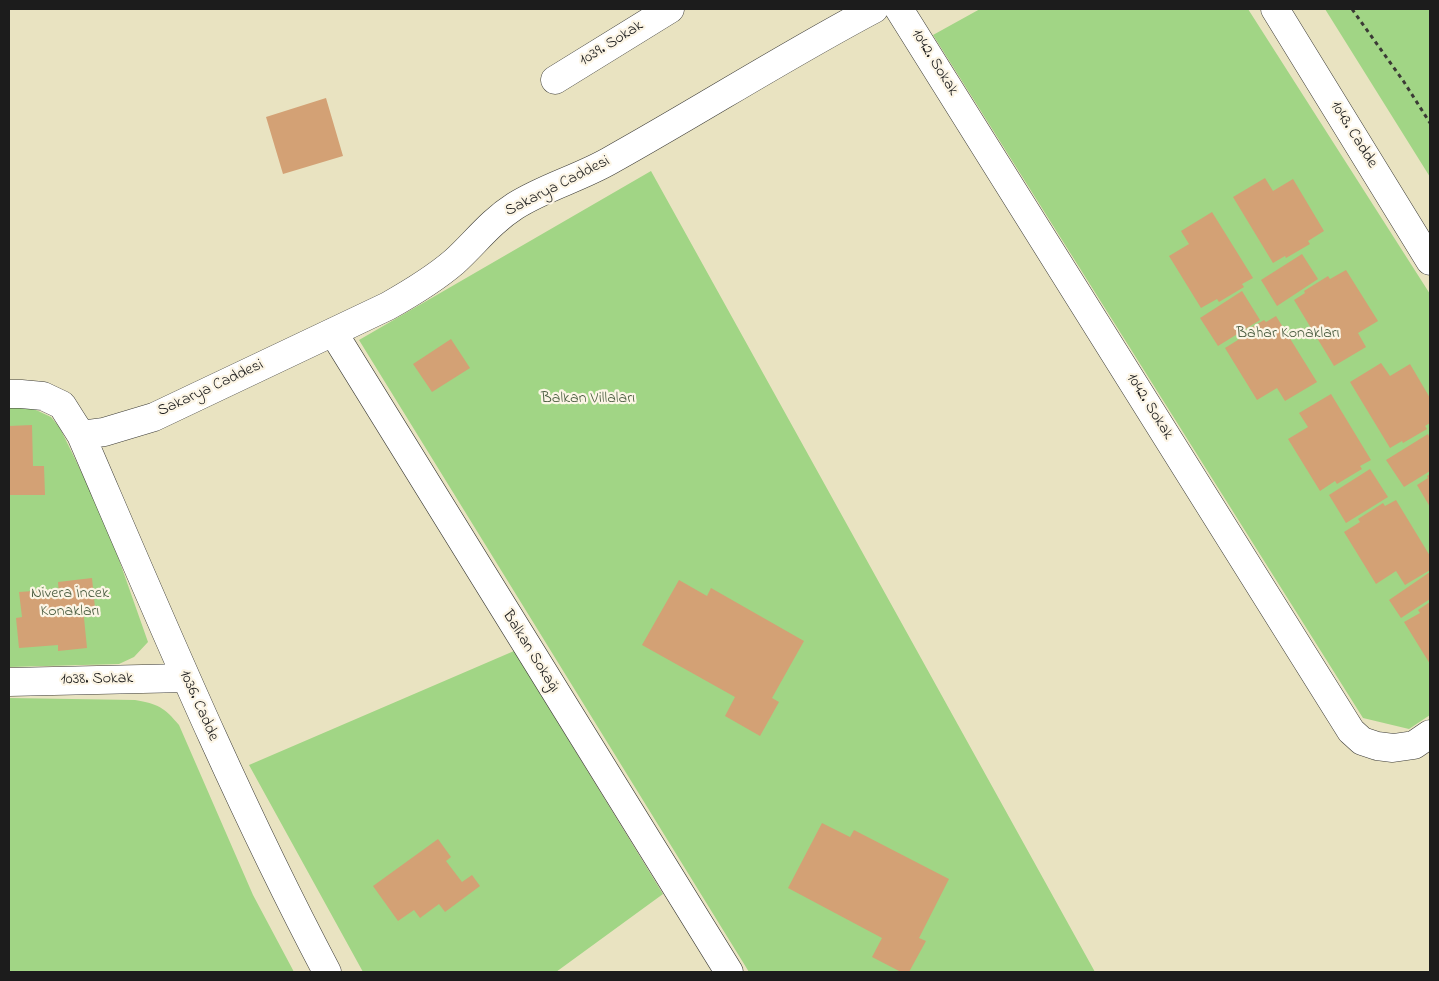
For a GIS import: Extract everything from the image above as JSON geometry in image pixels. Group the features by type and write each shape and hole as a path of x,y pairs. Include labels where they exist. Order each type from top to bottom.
{"street":[{"name":"1039. Sokak","path":"555,80 670,9"},
{"name":"Sakarya Caddesi","path":"81,435 104,432 154,417 226,381 388,306 433,279 455,261 499,217 518,205 541,192 609,162 874,9"},
{"name":"1042. Sokak","path":"899,9 1351,731 1362,741 1377,746 1393,748 1414,744 1430,734"},
{"name":"1043. Cadde","path":"1276,9 1430,261"},
{"name":"Balkan Sokağı","path":"333,332 729,972"},
{"path":"9,394 43,396 62,405 81,435"},
{"name":"1036. Cadde","path":"81,435 233,783 327,972"},
{"name":"1038. Sokak","path":"9,682 186,678"}],"path":[{"path":"1352,9 1404,82 1430,123"}],"green space":[{"name":"Bahar Konakları","path":"980,9 1248,9 1430,294 1430,715 1409,729 1363,718 933,35"},
{"path":"1325,9 1430,9 1430,177"},
{"name":"Balkan Villaları","path":"651,171 1095,972 749,972 359,340"},
{"name":"Nivera İncek Konakları","path":"21,404 51,417 60,428 95,500 117,554 148,642 134,657 119,664 9,667 9,405"},
{"path":"514,651 663,894 556,972 363,972 249,765"},
{"path":"9,698 135,700 160,707 169,714 179,725 253,895 294,972 9,972"}],"building":[{"path":"326,98 343,156 283,174 266,117"},
{"path":"1265,178 1273,191 1293,179 1324,231 1308,241 1310,244 1273,263 1233,197"},
{"path":"1212,212 1253,278 1242,284 1244,287 1219,302 1217,299 1201,308 1169,256 1189,244 1181,231"},
{"path":"1302,254 1318,279 1277,306 1261,280"},
{"path":"1346,270 1378,321 1358,333 1366,347 1334,366 1294,300 1305,293 1304,291 1328,276 1330,279"},
{"path":"1242,291 1260,320 1218,346 1200,318"},
{"path":"1276,316 1317,382 1285,401 1277,388 1257,400 1225,348 1241,338 1239,335 1264,320 1266,322"},
{"path":"451,339 470,368 432,392 413,364"},
{"path":"1381,363 1390,376 1410,364 1430,398 1430,423 1425,426 1427,429 1390,448 1350,382"},
{"path":"1331,394 1371,460 1360,466 1362,469 1337,484 1335,481 1320,491 1288,439 1308,427 1299,413"},
{"path":"32,425 33,466 44,466 45,495 10,495 9,426"},
{"path":"1428,434 1430,438 1430,471 1404,487 1386,460"},
{"path":"1370,469 1388,497 1346,523 1329,495"},
{"path":"1430,474 1430,507 1417,485 1428,478 1427,476"},
{"path":"1396,500 1430,556 1430,570 1405,585 1396,571 1376,584 1344,532 1360,522 1358,519 1383,503 1385,506"},
{"path":"1430,572 1430,599 1401,618 1389,600"},
{"path":"92,578 95,608 83,608 87,648 58,651 58,645 19,648 16,618 22,617 19,592 48,590 48,596 59,595 58,582"},
{"path":"679,580 707,596 711,588 804,641 772,698 779,702 760,736 725,716 735,697 642,645"},
{"path":"1430,602 1430,664 1404,622 1420,613 1418,610"},
{"path":"822,823 850,837 854,830 949,879 919,938 926,941 909,972 901,972 872,957 882,938 788,888"},
{"path":"438,839 451,857 446,861 462,882 472,875 480,886 445,912 439,904 420,918 414,910 398,921 373,886"}]}
